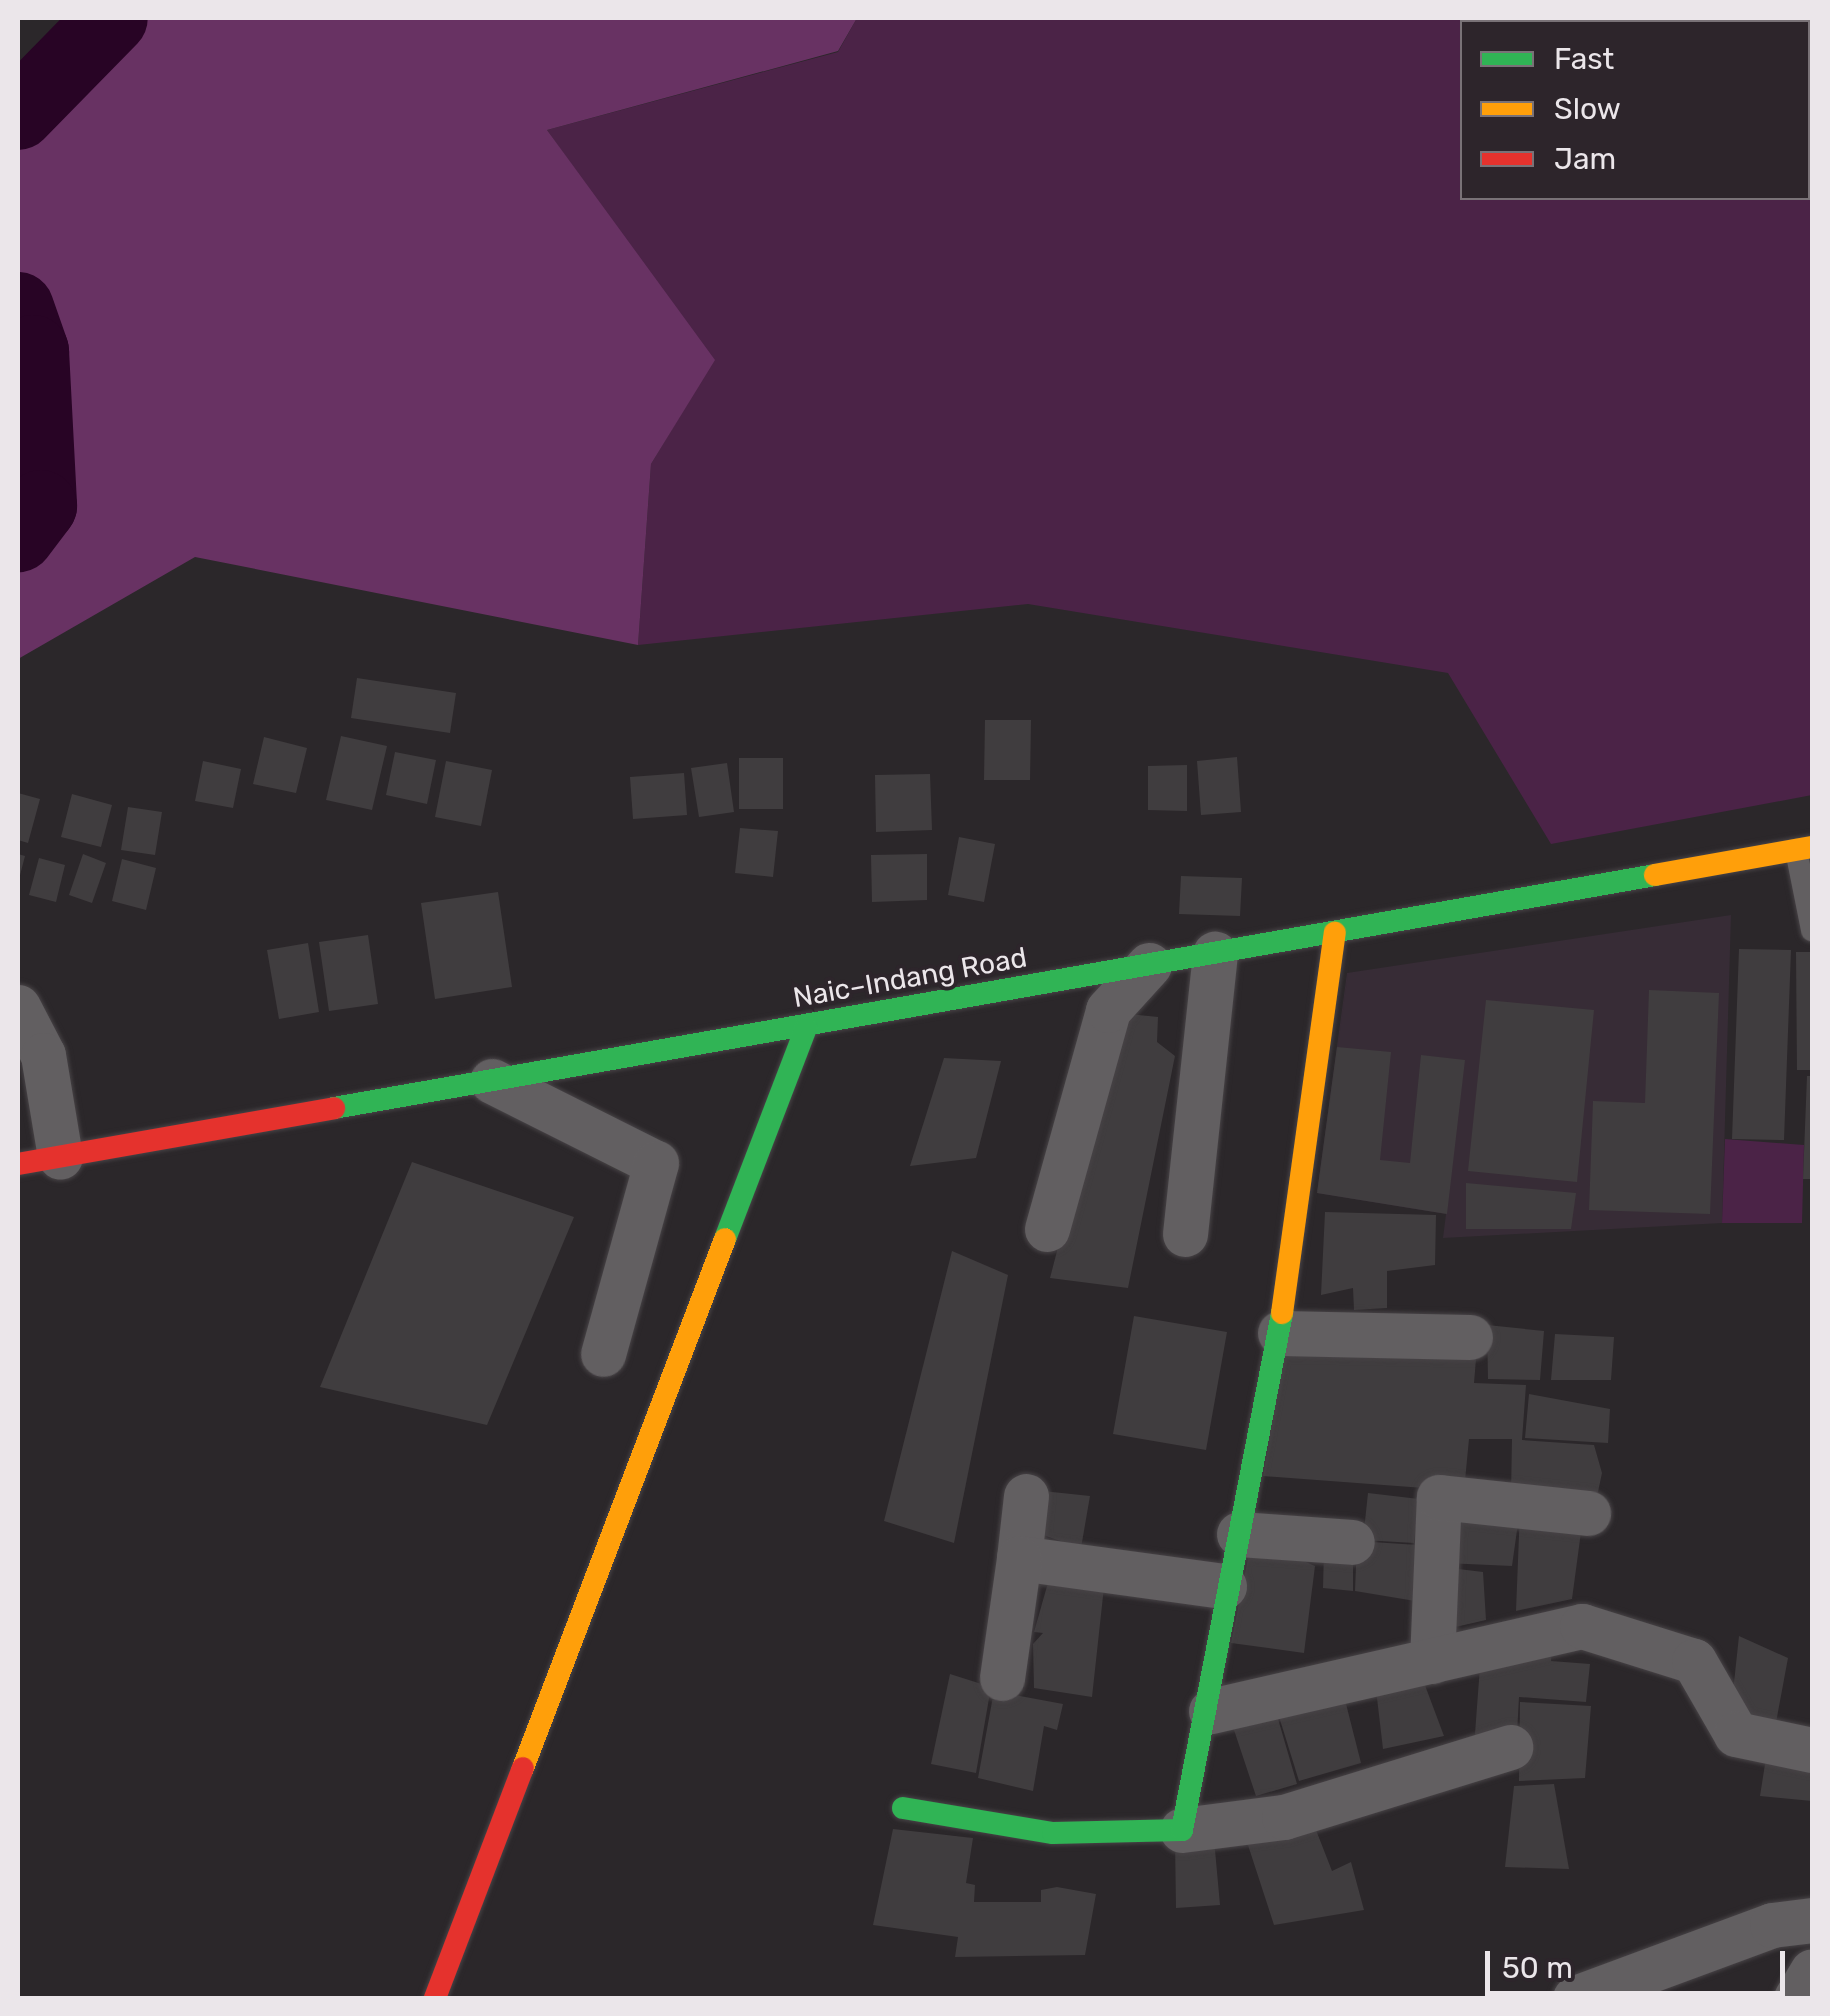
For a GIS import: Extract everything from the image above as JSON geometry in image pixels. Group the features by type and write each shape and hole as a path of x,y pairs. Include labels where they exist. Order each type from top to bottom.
{"street":[{"name":"Naic–Indang Road","path":"39,1160 806,1028 1804,848"},
{"path":"1182,1830 1212,1711 1224,1586 1280,1333 1335,933"},
{"path":"1186,1234 1215,954"},
{"path":"1047,1228 1108,1010 1149,965"},
{"path":"18,1007 43,1056 39,1160"},
{"path":"434,1998 806,1028"},
{"path":"492,1081 656,1163 603,1354"},
{"path":"1280,1333 1470,1337"},
{"path":"1002,1678 1026,1496"},
{"path":"1432,1661 1438,1497 1588,1513"},
{"path":"1238,1534 1352,1542"},
{"path":"1020,1558 1224,1586"},
{"path":"1212,1711 1582,1626 1694,1661 1736,1734 1812,1750"},
{"path":"903,1808 1053,1833 1182,1830 1284,1817 1510,1748"},
{"path":"1594,1996 1772,1925 1812,1920"},
{"path":"1796,1998 1812,1971"}],"lane":[{"path":"1804,848 1812,930"}],"shaded area":[{"path":"112,18 857,18 838,51 547,130 715,360 651,464 638,645 195,557 18,659 18,536 38,510 34,357 18,311 18,114"},
{"path":"857,18 1812,18 1812,795 1551,844 1448,673 1028,604 638,645 651,464 712,363 547,130 838,52"},
{"path":"1731,915 1722,1223 1443,1238 1446,1214 1317,1193 1347,973"},
{"path":"1725,1139 1804,1145 1802,1223 1722,1223"}],"building":[{"path":"357,678 456,693 450,733 351,718"},
{"path":"985,720 1031,720 1030,780 984,780"},
{"path":"341,736 387,746 372,810 326,800"},
{"path":"264,737 307,748 296,793 253,784"},
{"path":"395,752 436,760 427,804 386,795"},
{"path":"1237,757 1241,812 1201,815 1197,761"},
{"path":"739,758 783,758 783,809 739,809"},
{"path":"203,761 241,769 233,808 195,801"},
{"path":"446,761 492,770 481,826 435,817"},
{"path":"727,763 734,812 699,817 691,768"},
{"path":"1187,765 1187,811 1148,810 1148,766"},
{"path":"684,773 687,815 633,819 630,777"},
{"path":"930,774 932,830 876,832 875,775"},
{"path":"18,793 40,799 28,843 18,840"},
{"path":"72,794 112,805 101,847 61,837"},
{"path":"128,807 162,812 155,855 121,850"},
{"path":"740,828 778,831 773,877 735,873"},
{"path":"959,837 995,844 984,902 948,895"},
{"path":"18,854 25,856 19,879 18,879"},
{"path":"83,854 106,863 92,903 69,895"},
{"path":"927,854 927,900 872,902 871,855"},
{"path":"39,858 65,865 56,902 29,895"},
{"path":"122,859 156,868 146,910 112,901"},
{"path":"1181,876 1242,878 1240,916 1179,914"},
{"path":"498,892 512,987 435,999 421,903"},
{"path":"368,935 378,1004 329,1011 319,942"},
{"path":"308,943 319,1012 279,1019 267,950"},
{"path":"1739,949 1791,950 1784,1140 1732,1139"},
{"path":"1796,952 1812,952 1812,1070 1797,1070"},
{"path":"1649,990 1719,993 1710,1214 1589,1210 1593,1101 1645,1103"},
{"path":"1486,1000 1594,1010 1577,1182 1468,1171"},
{"path":"1119,1013 1158,1017 1157,1042 1175,1056 1128,1288 1050,1278"},
{"path":"1337,1047 1391,1052 1380,1160 1410,1163 1421,1055 1465,1060 1447,1214 1317,1193"},
{"path":"944,1058 1001,1061 976,1158 910,1166"},
{"path":"1807,1076 1812,1076 1812,1179 1803,1179"},
{"path":"412,1162 574,1217 487,1425 320,1387"},
{"path":"1466,1183 1576,1193 1571,1229 1466,1229"},
{"path":"1325,1212 1436,1215 1435,1265 1387,1271 1387,1308 1354,1310 1353,1288 1321,1295"},
{"path":"952,1251 1008,1275 954,1543 884,1521"},
{"path":"1134,1316 1227,1332 1206,1450 1113,1434"},
{"path":"1487,1325 1544,1331 1540,1380 1488,1379"},
{"path":"1555,1334 1614,1337 1611,1380 1551,1380"},
{"path":"1285,1348 1476,1359 1474,1383 1526,1385 1522,1440 1594,1445 1602,1473 1595,1506 1511,1493 1512,1439 1469,1439 1464,1491 1263,1476"},
{"path":"1529,1394 1610,1409 1608,1443 1525,1438"},
{"path":"1043,1491 1090,1496 1081,1548 1040,1534"},
{"path":"1368,1493 1419,1499 1414,1543 1363,1540"},
{"path":"1447,1506 1520,1509 1512,1566 1445,1563"},
{"path":"1520,1510 1581,1532 1572,1599 1516,1611"},
{"path":"1252,1538 1315,1566 1304,1653 1231,1643"},
{"path":"1357,1541 1433,1546 1427,1603 1355,1591"},
{"path":"1324,1550 1353,1554 1353,1591 1323,1588"},
{"path":"1442,1567 1483,1572 1486,1620 1438,1631"},
{"path":"1051,1572 1105,1578 1092,1697 1034,1688 1033,1644 1043,1633 1034,1632"},
{"path":"1739,1636 1788,1658 1775,1728 1730,1720"},
{"path":"1553,1637 1551,1661 1590,1664 1586,1702 1519,1697 1517,1734 1474,1747 1481,1653"},
{"path":"1420,1672 1444,1736 1383,1749 1375,1681"},
{"path":"950,1674 991,1687 976,1773 931,1764"},
{"path":"994,1691 1063,1704 1057,1730 1044,1726 1033,1791 978,1778"},
{"path":"1344,1696 1361,1763 1299,1781 1277,1710"},
{"path":"1520,1702 1591,1706 1585,1778 1519,1781"},
{"path":"1276,1712 1297,1784 1256,1796 1233,1727"},
{"path":"1768,1745 1812,1756 1812,1801 1760,1796"},
{"path":"1554,1784 1569,1869 1505,1867 1514,1786"},
{"path":"1213,1828 1220,1905 1176,1908 1175,1840"},
{"path":"1291,1828 1295,1838 1316,1830 1332,1871 1351,1862 1364,1910 1274,1925 1246,1839"},
{"path":"893,1829 973,1838 966,1883 975,1885 974,1902 1041,1902 1041,1890 1057,1887 1096,1894 1085,1955 955,1957 958,1937 873,1925"}],"waterway":[{"path":"18,114 112,18"},
{"path":"18,308 33,351 41,506 18,536"}],"traffic: fast":[{"path":"334,1108 1655,875"},
{"path":"725,1239 806,1028"},
{"path":"903,1808 1053,1833 1182,1830 1282,1313"}],"traffic: slow":[{"path":"1655,875 1812,847"},
{"path":"1282,1313 1335,933"},
{"path":"523,1768 725,1239"}],"traffic: jam":[{"path":"18,1164 334,1108"},
{"path":"435,1998 523,1768"}]}
